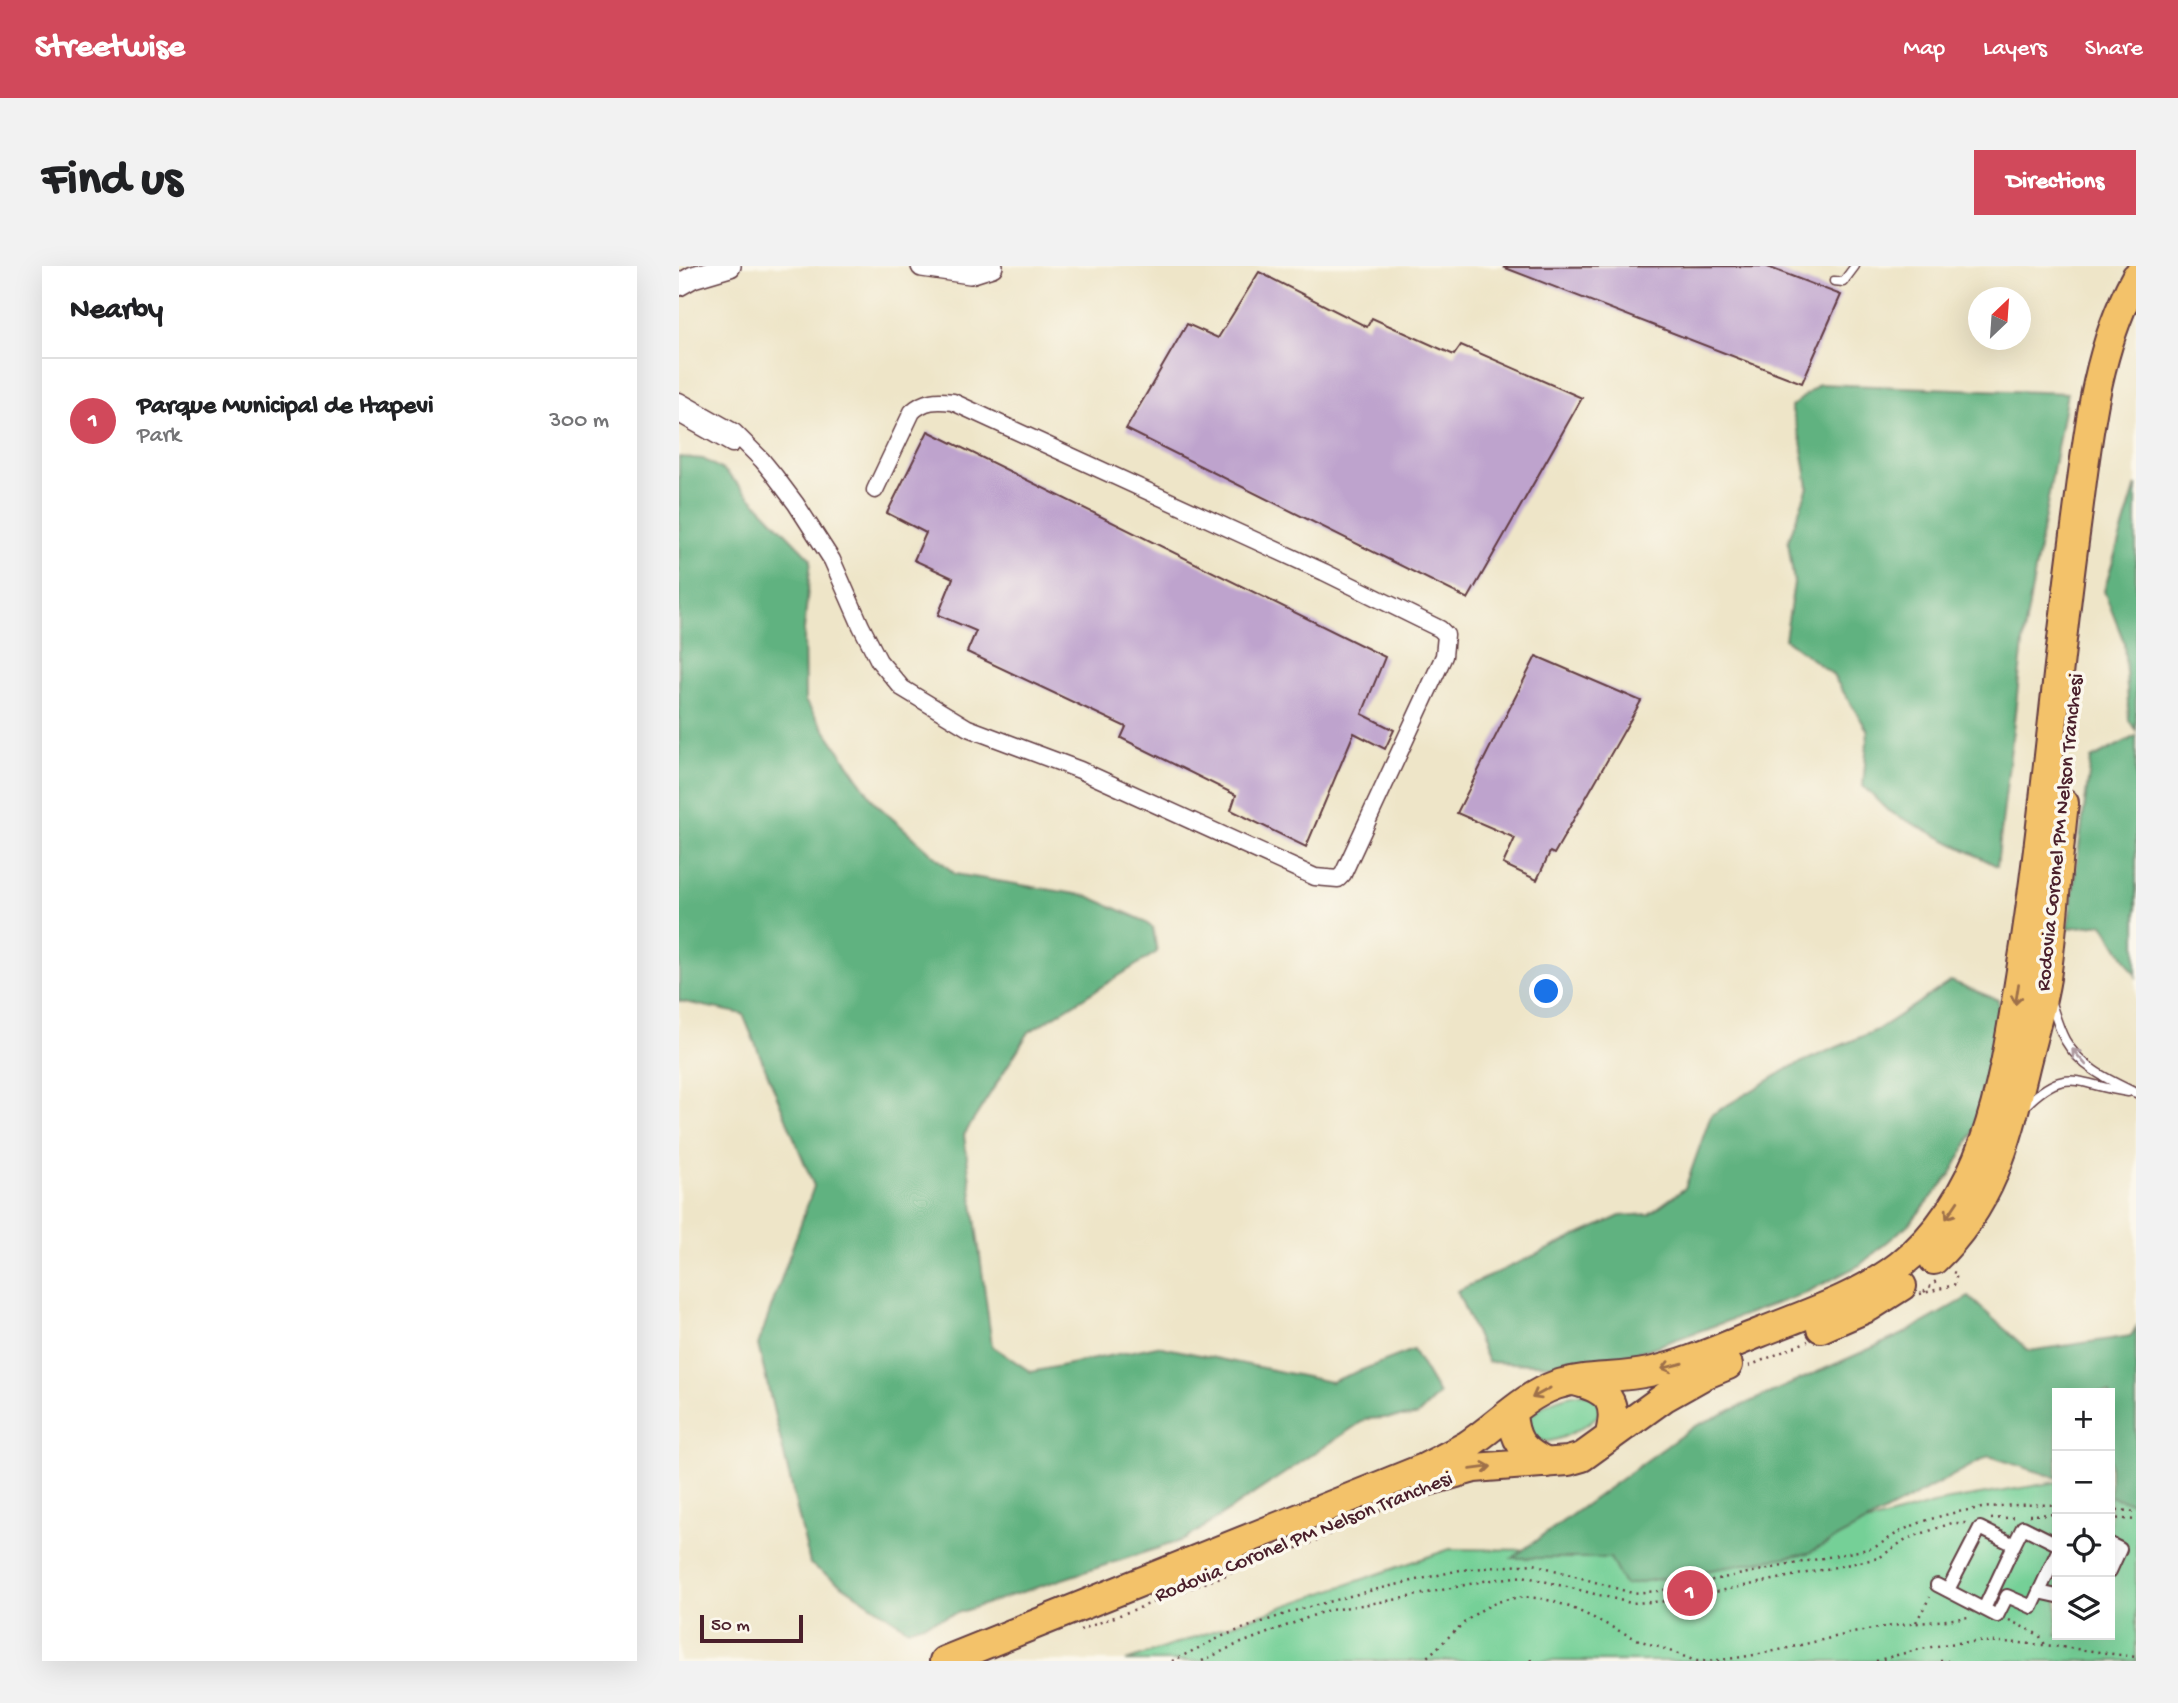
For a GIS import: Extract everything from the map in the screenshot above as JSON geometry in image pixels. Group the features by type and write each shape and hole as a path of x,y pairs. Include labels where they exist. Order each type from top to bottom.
{"highway":[{"name":"Rodovia Coronel PM Nelson Tranchesi","path":"944,1661 1424,1468 1465,1446 1540,1392 1574,1381 1646,1373 1686,1362 1827,1306 1897,1268 1943,1223 1957,1202 1983,1149 1994,1113 2011,1032 2045,800 2068,585 2091,417 2116,320 2136,277"},
{"name":"Rodovia Coronel PM Nelson Tranchesi","path":"984,1661 1205,1575 1424,1482 1474,1468 1568,1461 1582,1457 1665,1396 1703,1375 1835,1323 1897,1290 1947,1247 1979,1206 1996,1171 2013,1117 2044,987 2086,554 2108,399 2116,360 2136,307"},
{"path":"1574,1381 1593,1386 1606,1394 1612,1404 1614,1417 1609,1437"},
{"path":"1512,1413 1513,1428 1526,1452 1546,1463"}],"street":[{"path":"679,285 694,277 730,266"},
{"path":"922,266 970,273 992,266"},
{"path":"679,401 734,432 762,460 796,504 832,560 879,661 902,688 968,729 1080,770 1315,877 1338,879 1343,874 1444,656 1446,635 1440,629 1324,572 953,402 929,401 912,412 875,490"},
{"path":"679,414 762,460"},
{"path":"1984,1609 2023,1527 2052,1542"},
{"path":"2014,1545 1980,1528 1966,1540 1943,1588 1997,1616 2007,1595 2032,1607 2052,1564"},
{"path":"2115,1546 2120,1549 2115,1560"},
{"path":"2039,1592 2052,1595"}],"lane":[{"path":"1834,281 1843,282 1855,266"},
{"path":"2013,1117 2042,1089 2065,1080 2136,1093 2099,1075 2083,1063 2065,1040 2044,987"}],"path":[{"path":"1939,1278 1924,1292 1954,1285 1957,1274 1946,1271"},
{"path":"1172,1661 1225,1635 1294,1611 1460,1570 1534,1564 1632,1593 1658,1591 1873,1548 1901,1531 1931,1519 1966,1511 2033,1504 2052,1505"},
{"path":"2115,1509 2136,1512"},
{"path":"1981,1521 2052,1514"},
{"path":"2115,1518 2136,1520"},
{"path":"1202,1661 1325,1611 1399,1600 1484,1581 1523,1576 1631,1603 1672,1601 1879,1558 1906,1539 1952,1523 1969,1522"},
{"path":"1422,1661 1474,1615 1504,1600 1542,1598 1590,1614 1636,1639 1696,1661 1731,1661 1772,1656 1852,1633 1985,1614 1997,1616 2039,1635 2046,1647"},
{"path":"1876,1661 1922,1649 1971,1642 2136,1657"},
{"path":"1940,1661 1948,1661"}],"green space":[{"path":"1819,384 2067,393 2025,627 1997,866 1888,811 1863,786 1868,731 1832,674 1785,639 1794,583 1788,541 1808,487 1801,441 1791,407"},
{"path":"679,457 703,459 726,472 811,559 804,630 805,701 875,803 955,874 1088,896 1140,919 1153,928 1157,952 1029,1032 964,1135 992,1346 1031,1372 1157,1346 1331,1382 1413,1350 1439,1394 1417,1416 1366,1419 1186,1539 908,1629 810,1564 758,1345 814,1186 743,1014 679,1001"},
{"path":"2136,485 2136,731 2129,720 2124,642 2104,591"},
{"path":"2136,736 2136,976 2103,924 2068,928 2091,759"},
{"path":"1951,981 1998,1000 2004,1056 1984,1112 1951,1174 1911,1222 1860,1265 1803,1294 1649,1349 1579,1366 1488,1362 1457,1291 1620,1216 1649,1214 1685,1188 1711,1115 1793,1066 1877,1030"},
{"path":"1969,1297 2029,1351 2131,1336 2136,1327 2136,1504 2115,1498 2115,1388 2052,1388 2052,1476 1989,1456 1809,1553 1624,1585 1610,1558 1512,1558 1693,1427 1901,1335"},
{"path":"1582,1393 1594,1395 1602,1411 1597,1416 1561,1438 1543,1441 1535,1437 1528,1419 1533,1413 1552,1401"},
{"path":"2136,1468 2136,1661 1126,1661 1450,1549 1764,1552 1944,1501 2052,1483 2052,1640 2115,1640 2115,1472"}],"building":[{"path":"1765,266 1841,295 1802,383 1503,267"},
{"path":"1259,272 1367,327 1372,318 1454,355 1461,345 1582,398 1468,599 1126,429 1187,324 1218,338"},
{"path":"928,431 1385,657 1362,714 1394,730 1385,749 1354,733 1306,847 1231,810 1236,795 1121,738 1126,727 967,652 976,631 938,615 953,578 914,560 926,533 887,513"},
{"path":"1536,656 1641,701 1554,854 1550,852 1537,880 1503,864 1515,838 1457,813"}],"place":[{"name":"Parque Municipal de Itapevi","path":"1690,1593"}]}
